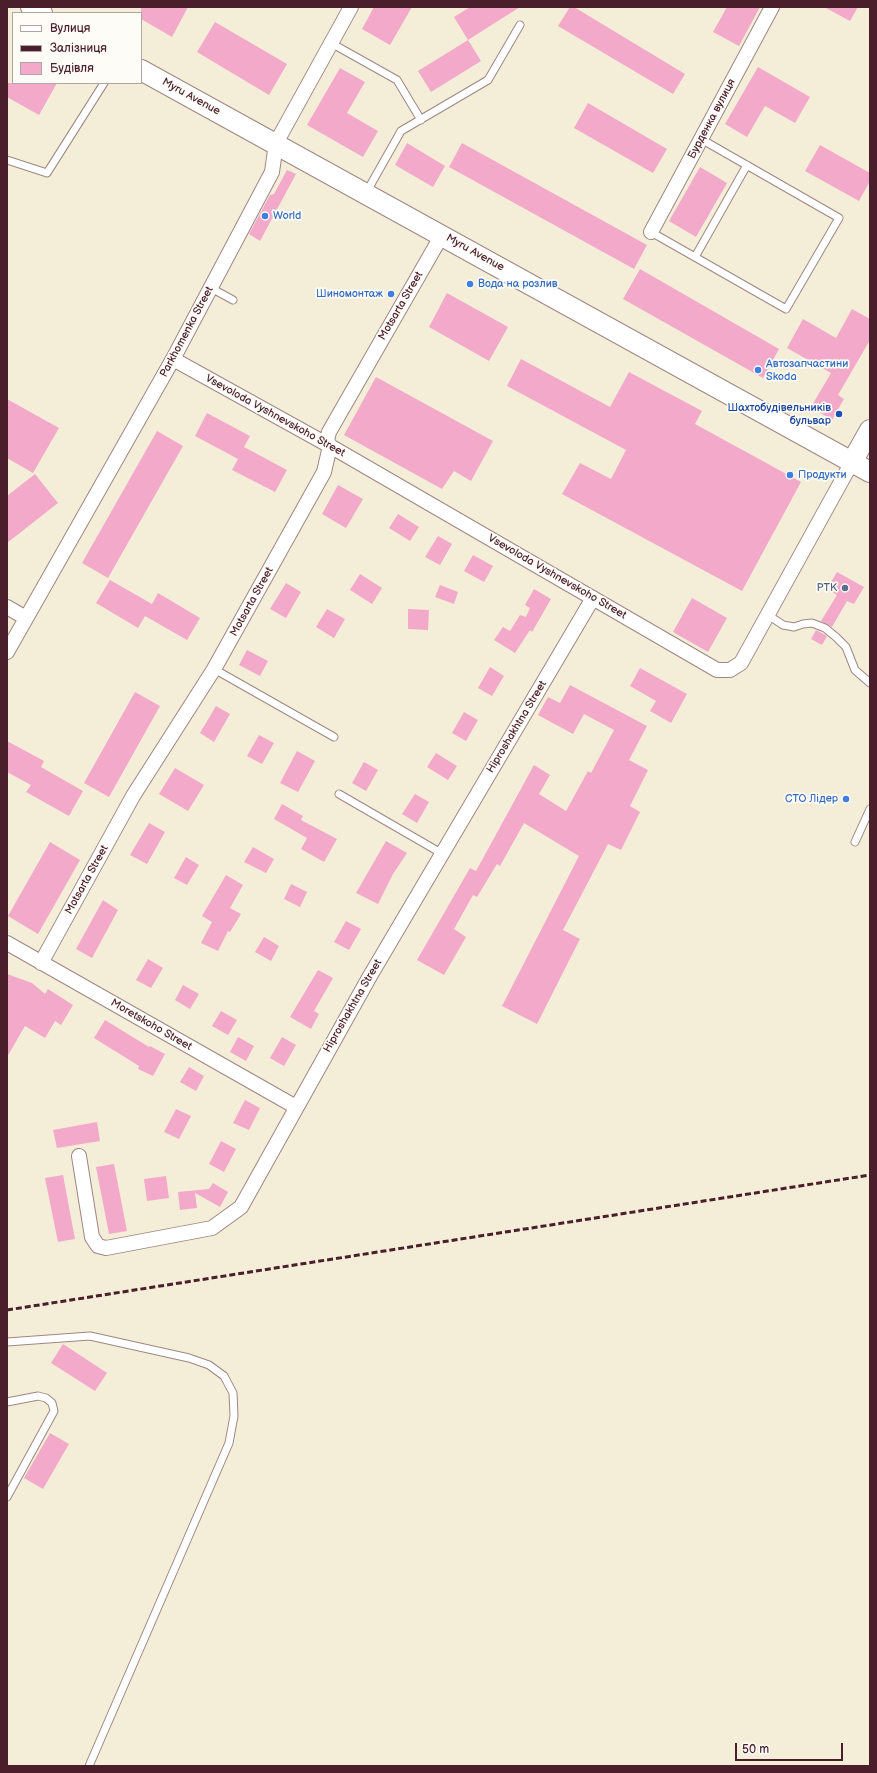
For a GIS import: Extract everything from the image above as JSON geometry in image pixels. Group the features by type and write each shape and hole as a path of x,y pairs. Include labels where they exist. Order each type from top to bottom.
{"main road":[{"path":"31,7 40,12"},
{"name":"Myru Avenue","path":"142,71 276,143 870,472"},
{"path":"852,462 870,430"}],"street":[{"name":"Parkhomenka Street","path":"7,652 173,359 211,288 272,172 276,143 351,7"},
{"name":"Бурденка вулиця","path":"651,232 772,7"},
{"name":"Motsarta Street","path":"42,963 133,796 214,669 324,472 330,446 327,440 329,432 442,235"},
{"name":"Vsevoloda Vyshnevskoho Street","path":"173,359 330,446 717,670 730,670 741,663 852,462"},
{"name":"Hiproshakhtna Street","path":"79,1156 92,1238 98,1246 106,1248 212,1228 240,1207 442,853 593,598"},
{"path":"7,607 26,618"},
{"name":"Moretskoho Street","path":"7,943 296,1107"}],"lane":[{"path":"366,193 401,131 488,80 520,25"},
{"path":"332,43 397,80 421,120"},
{"path":"7,160 47,173 103,84"},
{"path":"651,232 786,309 839,218 701,139"},
{"path":"695,257 747,165"},
{"path":"211,288 233,300"},
{"path":"768,616 783,625 794,627 812,623 825,628 836,636 846,647 855,670 870,682"},
{"path":"214,669 334,737"},
{"path":"339,794 442,853"},
{"path":"855,842 870,809"},
{"path":"7,1342 90,1336 189,1358 209,1366 224,1376 233,1393 234,1416 229,1443 88,1766"},
{"path":"7,1402 38,1396 46,1398 52,1403 54,1411 7,1497"}],"building":[{"path":"141,7 188,7 172,37 142,20"},
{"path":"374,7 412,7 390,45 362,29"},
{"path":"470,7 520,7 468,40 454,17"},
{"path":"570,7 574,7 685,74 673,94 558,26"},
{"path":"727,7 760,7 739,46 713,32"},
{"path":"824,7 858,7 850,21"},
{"path":"215,22 287,64 269,95 197,52"},
{"path":"468,40 481,61 431,92 418,71"},
{"path":"758,67 810,97 795,123 765,106 747,137 725,124"},
{"path":"340,68 365,82 347,113 378,131 363,157 307,125"},
{"path":"7,83 56,84 39,115 7,97"},
{"path":"588,103 667,149 653,173 574,128"},
{"path":"407,143 445,166 433,187 395,165"},
{"path":"462,143 647,245 634,269 449,167"},
{"path":"820,145 870,173 870,181 859,201 805,171"},
{"path":"700,167 727,183 696,237 669,221"},
{"name":"World","path":"287,170 296,174 260,241 249,234 270,195 274,194"},
{"path":"640,269 779,349 763,378 623,299"},
{"path":"447,293 508,327 489,361 429,327"},
{"path":"852,309 870,319 870,340 838,395 844,399 832,420 811,407 831,373 787,348 803,319 836,338"},
{"path":"521,359 610,407 629,372 702,411 695,424 801,482 742,591 562,494 580,463 611,479 626,450 507,386"},
{"path":"376,377 493,441 471,481 454,471 442,489 344,435"},
{"path":"7,399 59,428 33,473 7,458"},
{"path":"207,413 250,436 244,447 287,470 275,492 232,470 238,459 195,436"},
{"path":"157,431 183,446 108,578 82,563"},
{"path":"35,474 58,503 7,543 7,496"},
{"path":"338,485 363,499 346,528 322,514"},
{"path":"398,514 419,527 410,541 389,528"},
{"path":"438,536 452,544 440,565 425,557"},
{"path":"473,555 493,566 484,582 464,571"},
{"name":"РТК","path":"837,572 864,587 854,604 847,601 832,627 821,621 837,595 827,589"},
{"path":"360,574 382,588 372,604 350,590"},
{"path":"110,580 152,604 158,593 200,618 187,640 145,616 138,628 96,603"},
{"path":"286,583 301,592 286,618 270,609"},
{"path":"440,585 458,592 454,604 435,597"},
{"path":"534,589 551,599 532,632 530,630 515,653 494,640 503,627 510,631 520,615 526,617 530,608 525,605"},
{"path":"692,598 727,618 708,652 673,632"},
{"path":"327,609 345,619 334,638 316,627"},
{"path":"408,609 429,610 428,630 408,629"},
{"path":"816,630 827,636 822,645 811,639"},
{"path":"247,650 268,661 260,676 239,665"},
{"path":"490,667 504,676 492,696 478,688"},
{"path":"640,668 687,694 671,723 650,711 656,701 630,686"},
{"path":"570,685 647,726 629,760 648,770 630,806 640,812 621,850 608,844 563,930 580,939 537,1024 502,1006 579,856 524,823 500,866 497,864 477,897 473,895 454,929 466,937 444,975 417,960 470,868 476,871 534,765 550,775 539,794 566,811 588,771 591,773 614,730 584,714 573,734 538,715 548,697 560,703"},
{"path":"135,692 160,706 109,797 84,783"},
{"path":"216,706 230,714 214,742 200,733"},
{"path":"464,712 478,720 466,741 452,733"},
{"path":"259,735 274,743 262,764 247,756"},
{"path":"7,741 44,761 41,767 83,791 69,816 26,792 31,785 7,772"},
{"path":"297,751 315,761 298,792 280,783"},
{"path":"436,753 457,766 448,780 427,767"},
{"path":"364,762 378,770 366,791 352,783"},
{"path":"175,768 204,785 188,811 159,794"},
{"path":"415,794 429,802 417,823 402,814"},
{"path":"282,804 303,816 301,820 337,839 324,862 301,849 307,838 274,819"},
{"path":"149,823 165,832 147,864 130,855"},
{"path":"386,841 407,853 393,874 378,904 356,893"},
{"path":"50,842 80,860 38,934 8,916"},
{"path":"253,847 274,859 266,873 244,862"},
{"path":"186,857 199,865 187,885 174,878"},
{"path":"226,875 243,885 230,908 241,914 230,932 228,931 218,951 201,943 212,922 202,916"},
{"path":"291,884 307,892 300,907 284,899"},
{"path":"103,900 118,910 92,958 76,949"},
{"path":"346,921 361,929 349,950 334,942"},
{"path":"264,937 279,946 271,961 255,952"},
{"path":"148,959 163,968 151,988 136,980"},
{"path":"318,970 333,978 314,1011 319,1014 311,1029 290,1017"},
{"path":"7,974 32,983 45,994 48,989 73,1005 61,1025 55,1021 45,1038 25,1026 7,1057"},
{"path":"183,985 199,994 190,1009 175,1000"},
{"path":"221,1011 237,1020 228,1035 212,1026"},
{"path":"105,1020 149,1047 150,1046 165,1054 153,1076 138,1069 139,1066 94,1038"},
{"path":"238,1037 254,1046 246,1061 230,1052"},
{"path":"282,1037 296,1045 284,1066 270,1058"},
{"path":"189,1067 204,1076 196,1091 180,1082"},
{"path":"245,1100 260,1108 249,1130 233,1123"},
{"path":"176,1109 191,1116 179,1139 164,1132"},
{"path":"97,1122 100,1141 57,1148 53,1130"},
{"path":"221,1141 236,1149 224,1172 209,1164"},
{"path":"114,1164 127,1231 109,1234 96,1167"},
{"path":"63,1175 75,1239 58,1242 45,1178"},
{"path":"166,1176 169,1198 147,1201 144,1179"},
{"path":"213,1183 228,1192 220,1207 195,1193 197,1208 180,1210 178,1192 209,1189"},
{"path":"63,1344 107,1373 95,1391 51,1363"},
{"path":"50,1433 69,1444 43,1489 24,1478"}],"railway":[{"path":"7,1310 870,1175"}],"place":[{"name":"World","path":"265,216"},
{"name":"Вода на розлив","path":"470,284"},
{"name":"Шиномонтаж","path":"391,294"},
{"name":"Автозапчастини Skoda","path":"758,370"},
{"name":"Шахтобудівельників бульвар","path":"839,414"},
{"name":"Продукти","path":"790,475"},
{"name":"РТК","path":"845,588"},
{"name":"СТО Лідер","path":"846,799"}]}
